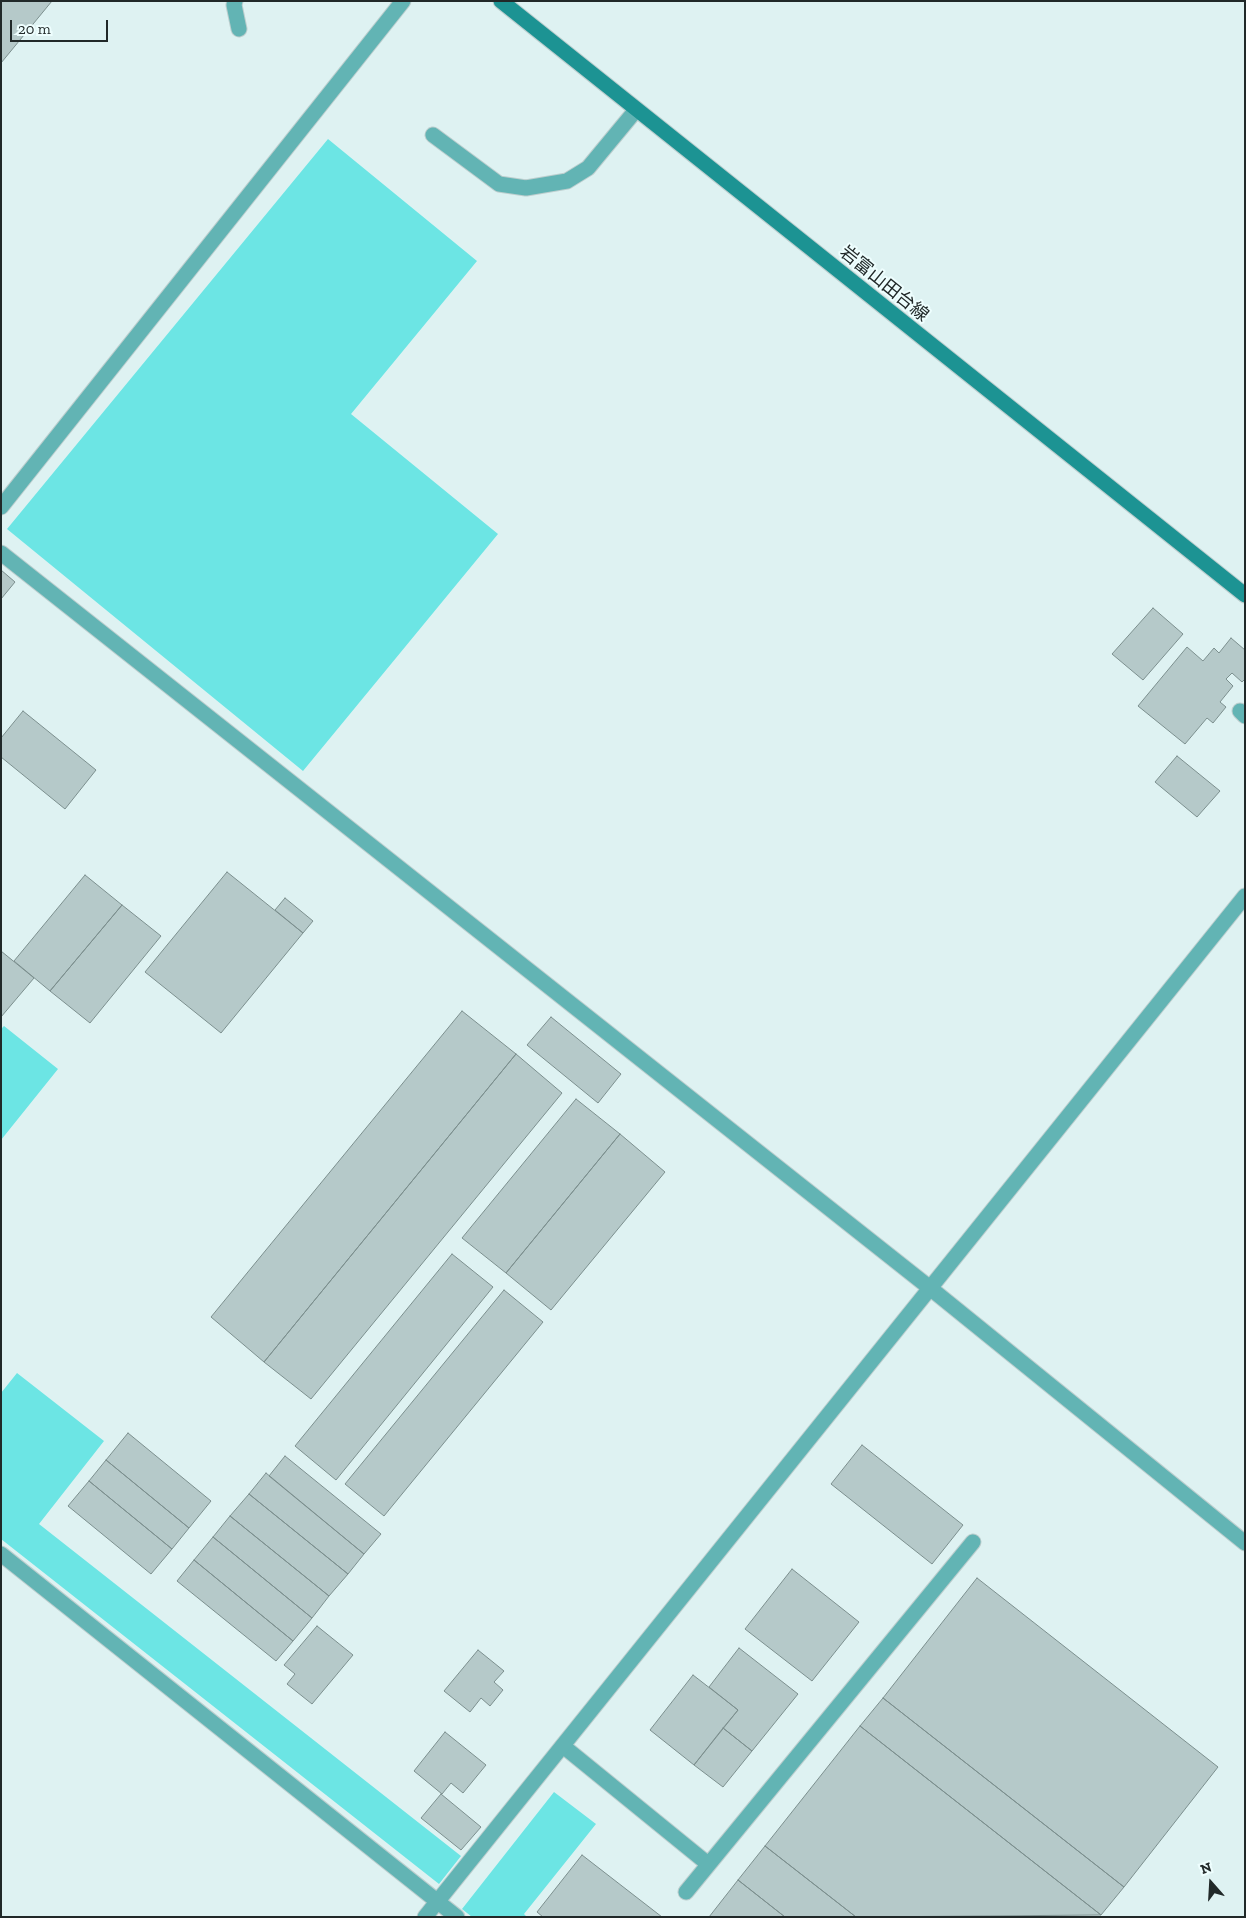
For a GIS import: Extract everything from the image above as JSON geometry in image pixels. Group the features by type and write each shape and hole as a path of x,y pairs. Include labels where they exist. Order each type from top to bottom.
{"main road":[{"name":"岩富山田台線","path":"501,1 1245,595"}],"street":[{"path":"235,1 234,5 239,29"},
{"path":"1,507 403,1"},
{"path":"433,135 499,184 526,188 567,181 588,168 636,110"},
{"path":"1,553 930,1288 1245,1543"},
{"path":"425,1917 1245,896"},
{"path":"686,1892 973,1542"},
{"path":"1,1554 457,1917"},
{"path":"562,1746 708,1864"}],"shaded area":[{"path":"328,139 477,261 351,414 498,534 303,771 7,529"},
{"path":"4,1026 58,1069 1,1140 1,1029"},
{"path":"17,1373 104,1441 39,1524 461,1856 439,1884 1,1539 1,1393"},
{"path":"554,1792 596,1824 524,1914 527,1917 472,1917 462,1909"}],"building":[{"path":"1,1 52,1 1,63"},
{"path":"1,570 15,582 1,599"},
{"path":"1153,608 1183,634 1143,680 1112,654"},
{"path":"1231,638 1245,650 1245,679 1242,682 1232,673 1226,679 1233,686 1220,702 1226,707 1213,723 1207,718 1185,744 1138,706 1187,647 1203,661 1214,648 1219,653"},
{"path":"23,711 96,770 65,809 1,757 1,738"},
{"path":"1177,756 1220,791 1197,817 1155,782"},
{"path":"227,872 303,933 221,1033 145,972"},
{"path":"85,875 122,905 50,991 14,961"},
{"path":"285,898 313,921 303,933 275,910"},
{"path":"122,905 161,936 90,1023 50,991"},
{"path":"1,951 34,978 1,1017"},
{"path":"462,1011 516,1054 264,1362 211,1317"},
{"path":"551,1017 621,1074 598,1103 527,1045"},
{"path":"516,1054 562,1093 311,1399 264,1362"},
{"path":"576,1099 620,1134 506,1273 462,1238"},
{"path":"620,1134 665,1172 551,1310 506,1273"},
{"path":"452,1254 493,1287 336,1480 295,1446"},
{"path":"504,1290 543,1322 384,1516 345,1484"},
{"path":"128,1433 211,1501 189,1528 106,1460"},
{"path":"862,1445 963,1525 932,1564 831,1484"},
{"path":"285,1456 381,1534 364,1554 269,1476"},
{"path":"106,1460 189,1528 172,1549 89,1481"},
{"path":"266,1473 364,1554 348,1574 249,1494"},
{"path":"89,1481 172,1549 151,1574 68,1506"},
{"path":"249,1494 348,1574 329,1596 230,1516"},
{"path":"230,1516 329,1596 312,1618 213,1537"},
{"path":"213,1537 312,1618 293,1641 194,1560"},
{"path":"194,1560 293,1641 276,1661 177,1581"},
{"path":"792,1569 859,1622 812,1681 745,1629"},
{"path":"977,1578 1218,1767 1124,1887 883,1698"},
{"path":"317,1626 353,1655 312,1704 287,1684 295,1674 284,1665"},
{"path":"739,1648 798,1694 752,1751 723,1728 738,1710 709,1687"},
{"path":"478,1650 504,1671 494,1682 503,1690 490,1706 481,1698 470,1712 444,1691"},
{"path":"693,1675 738,1710 694,1765 650,1730"},
{"path":"883,1698 1124,1887 1101,1915 860,1726"},
{"path":"860,1726 1101,1915 856,1917 765,1846"},
{"path":"723,1728 752,1751 723,1787 694,1765"},
{"path":"445,1732 486,1765 463,1793 451,1783 442,1794 414,1771"},
{"path":"441,1794 481,1827 461,1850 421,1818"},
{"path":"765,1846 856,1917 785,1917 738,1880"},
{"path":"582,1855 662,1917 543,1917 537,1912"},
{"path":"738,1880 785,1917 709,1917"}]}
